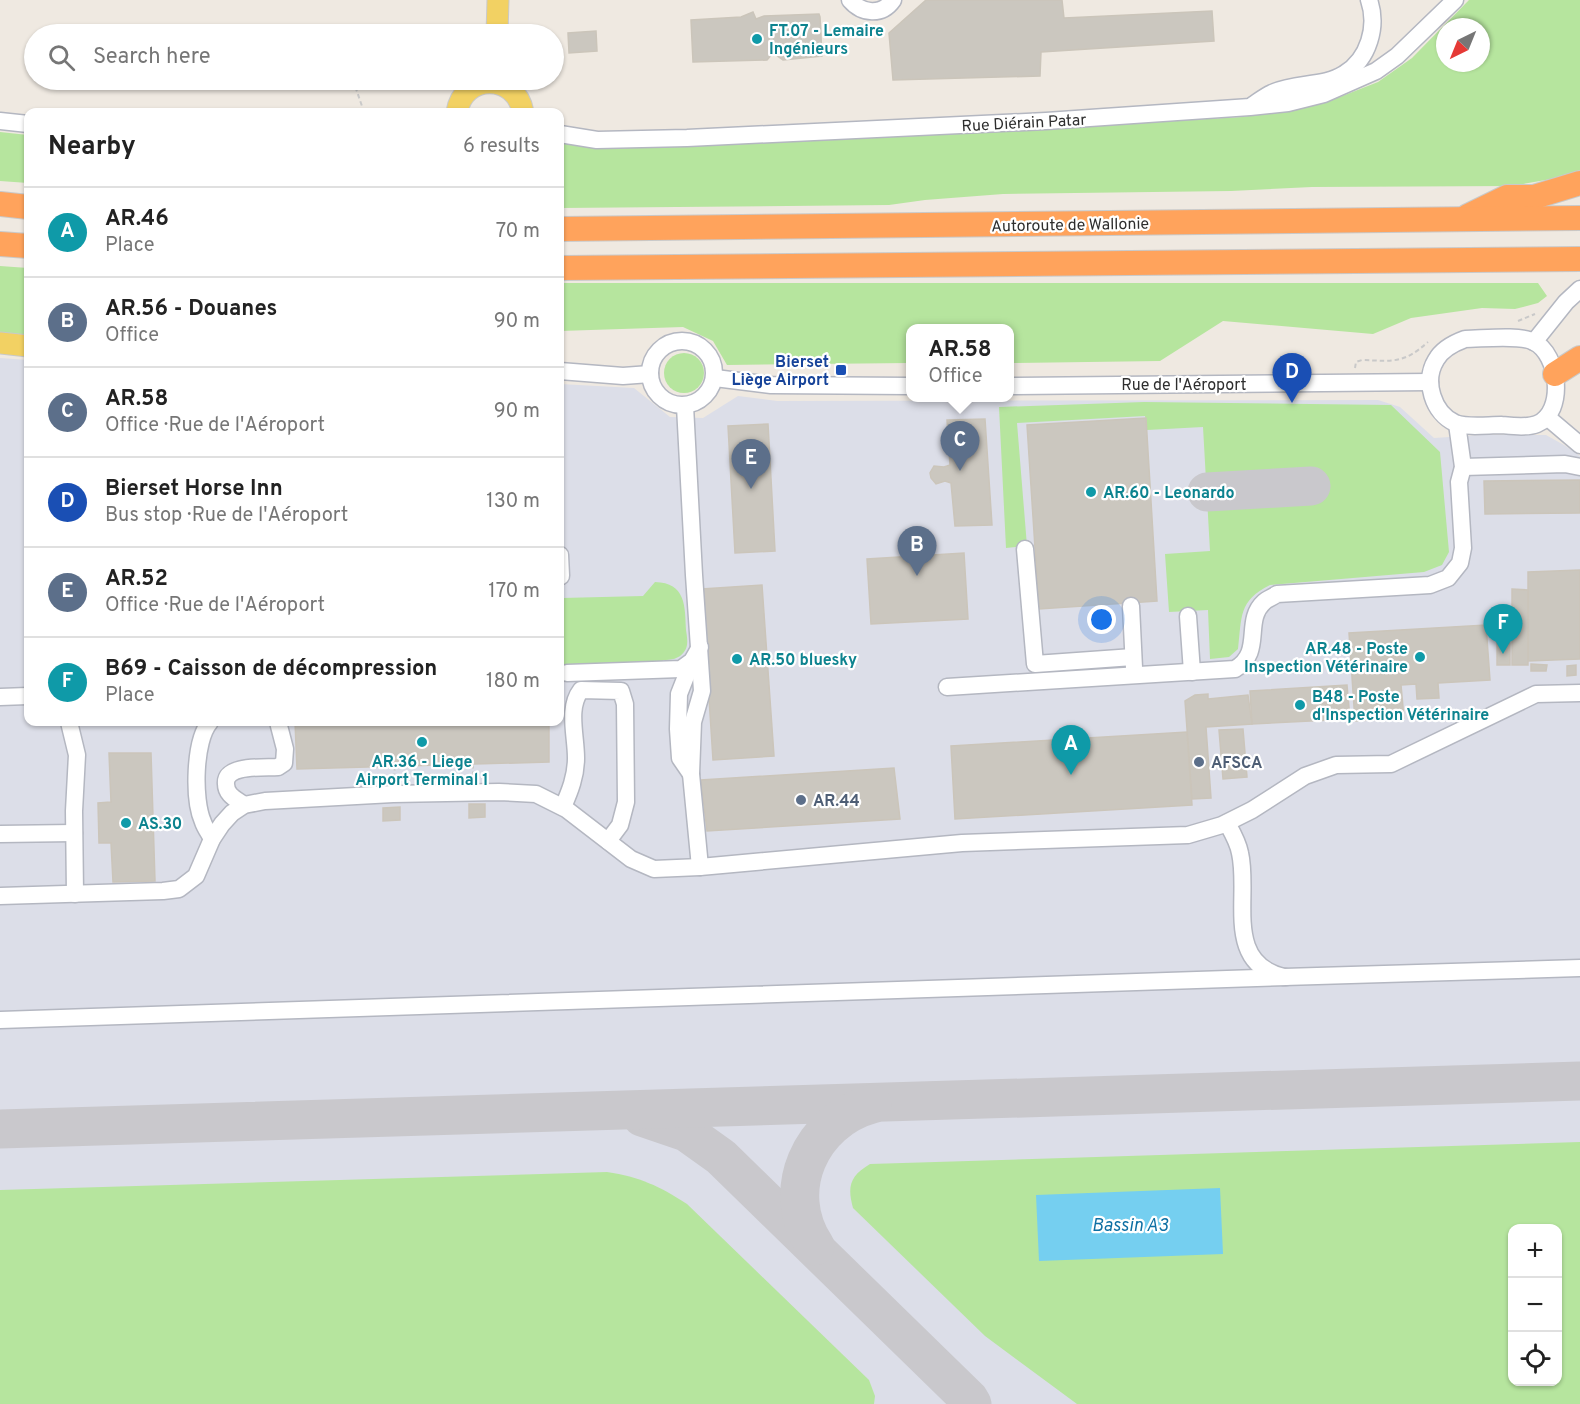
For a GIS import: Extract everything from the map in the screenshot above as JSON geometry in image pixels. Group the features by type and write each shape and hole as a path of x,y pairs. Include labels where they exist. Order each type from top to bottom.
{"highway":[{"path":"1460,219 1507,198 1534,197 1580,183"},
{"path":"0,204 24,207"},
{"name":"Autoroute de Wallonie","path":"564,229 1580,218"},
{"path":"0,244 24,246"},
{"path":"564,268 1580,259"},
{"path":"1556,374 1580,358"}],"main road":[{"path":"497,24 498,0"},
{"path":"458,108 462,98 469,90"},
{"path":"511,90 522,108"},
{"path":"0,343 24,346"}],"street":[{"path":"850,0 859,9 870,12 880,11 890,5 893,0"},
{"path":"1250,107 1273,92 1344,74 1362,57 1369,43 1373,26 1369,0"},
{"name":"Rue Diérain Patar","path":"564,135 597,140 687,138 1046,122 1250,107 1288,102 1324,94 1376,71 1405,50 1455,0"},
{"path":"0,121 24,124"},
{"path":"1534,342 1566,302 1580,290"},
{"path":"1465,339 1513,339 1534,342 1544,351 1556,374 1555,400 1547,417 1533,425 1457,423 1443,414 1436,406 1430,382 1436,359 1455,343 1465,339"},
{"path":"685,341 702,346 710,355 715,366 715,378 705,397 685,406 668,402 661,397 655,391 650,374 652,362 658,352 667,344 685,341"},
{"path":"564,371 623,376 650,374"},
{"path":"715,378 771,385 906,386"},
{"name":"Rue de l'Aéroport","path":"1014,386 1430,382"},
{"path":"685,406 696,654 702,691 693,722 691,774 700,867"},
{"path":"1547,417 1580,445"},
{"path":"947,687 1235,669 1248,659 1252,648 1254,617 1263,603 1276,594 1430,585 1448,578 1460,563 1463,548 1459,482 1463,466 1457,423"},
{"path":"1463,466 1565,464 1580,467"},
{"path":"1025,549 1035,664 1133,657"},
{"path":"1131,606 1135,676"},
{"path":"1188,616 1192,672"},
{"path":"567,673 681,669 696,654"},
{"path":"563,807 573,784 576,759 574,699 581,690 621,691 626,704 626,802 620,825 608,841"},
{"path":"0,896 178,889 196,876 212,839 222,824 244,805 265,801 393,794 499,792 536,794 563,807 632,860 654,869 700,867 962,843 1188,835 1227,823 1305,776 1336,765 1391,764 1536,694 1580,693"},
{"path":"0,697 24,696"},
{"path":"70,726 77,755 74,833 75,894"},
{"path":"206,726 203,730 197,762 198,800 202,821 212,839"},
{"path":"244,805 226,789 225,780 229,773 237,769 278,767 284,763 285,749 279,726"},
{"path":"1227,823 1240,852 1245,944 1249,953 1265,970 1286,977"},
{"path":"0,834 74,833"},
{"path":"0,1020 1580,968"}],"path":[{"path":"356,90 363,108"}],"shaded area":[{"path":"0,358 24,360 24,726 564,726 564,384 634,388 670,417 703,418 738,396 777,401 906,402 1378,400 1400,407 1434,438 1546,435 1580,456 1580,1404 0,1404"}],"green space":[{"path":"1469,0 1580,0 1580,170 1557,178 1512,186 1312,187 1231,191 1003,194 889,205 564,208 564,144 605,149 920,135 1242,117 1327,102 1378,82 1412,58 1436,34 1436,72 1490,72 1490,18 1451,18"},
{"path":"0,132 24,135 24,183 0,181"},
{"path":"0,266 24,268 24,338 0,336"},
{"path":"564,283 1538,283 1547,296 1538,303 1515,309 1482,308 1411,318 1373,334 1223,321 1160,361 1014,363 1014,324 906,324 906,363 727,365 713,341 683,327 564,331"},
{"path":"684,353 698,359 704,373 698,387 684,393 670,387 664,373 670,359"},
{"path":"1144,402 1391,405 1440,452 1449,552 1442,565 1424,572 1270,585 1252,597 1243,611 1238,649 1229,657 1210,659 1208,610 1169,612 1165,554 1210,551 1203,427 1147,430 1145,416 1017,423 1027,546 1006,548 999,407"},
{"path":"655,582 673,587 682,597 687,647 680,656 663,660 662,664 564,666 564,598 643,596"},
{"path":"1580,1142 1580,1404 1077,1404 985,1336 853,1208 850,1188 858,1173 870,1164"},
{"path":"607,1172 649,1183 687,1204 869,1380 875,1396 874,1404 0,1404 0,1190"}],"water":[{"name":"Bassin A3","path":"1220,1188 1223,1254 1039,1261 1036,1195"}],"building":[{"path":"926,0 1062,0 1064,18 1212,11 1214,41 1041,52 1040,76 893,80 889,33"},
{"name":"FT.07 - Lemaire Ingénieurs","path":"753,12 756,19 764,16 819,14 822,56 783,60 773,53 767,60 693,62 691,20 741,17"},
{"path":"596,31 597,51 569,53 568,33"},
{"name":"AR.60 - Leonardo","path":"1146,418 1157,601 1039,609 1027,425"},
{"path":"985,419 992,525 955,526 951,483 945,481 936,484 930,473 934,466 950,465 947,420"},
{"path":"768,424 775,551 735,553 728,426"},
{"path":"1580,480 1580,513 1485,514 1484,481"},
{"path":"964,553 968,619 871,624 867,559"},
{"path":"1580,570 1580,659 1528,661 1528,572"},
{"name":"AR.50 bluesky","path":"762,585 774,756 713,760 702,589"},
{"path":"1512,589 1528,590 1528,665 1512,665"},
{"name":"AR.48 - Poste Inspection Vétérinaire","path":"1486,625 1490,680 1438,683 1439,698 1417,699 1416,684 1401,685 1404,718 1355,721 1349,633"},
{"path":"1497,643 1510,643 1510,665 1497,665"},
{"path":"1531,664 1547,665 1546,671 1531,671"},
{"path":"1576,665 1576,675 1567,676 1567,666"},
{"name":"B48 - Poste d'Inspection Vétérinaire","path":"1347,685 1350,719 1252,724 1250,691"},
{"name":"AFSCA","path":"1208,694 1208,699 1248,695 1252,724 1206,727 1211,798 1192,799 1185,701 1195,695"},
{"name":"AR.36 - Liege Airport Terminal 1","path":"295,726 549,726 549,762 297,769"},
{"path":"1243,729 1247,777 1223,779 1219,730"},
{"path":"1187,732 1192,805 955,819 951,746"},
{"name":"AS.30","path":"109,753 151,753 155,881 113,882 111,843 99,843 98,803 111,802"},
{"name":"AR.44","path":"894,768 900,819 707,831 701,780"},
{"path":"469,804 485,804 485,817 469,818"},
{"path":"400,807 400,820 383,821 383,808"}],"taxiway":[{"path":"1207,492 1311,486"},
{"path":"0,1129 1580,1081"},
{"path":"815,1246 805,1225 800,1203 801,1181 807,1161 817,1142 832,1126 850,1113 872,1104"},
{"path":"642,1117 686,1132 721,1157 972,1404"}],"place":[{"name":"FT.07 - Lemaire Ingénieurs","path":"757,39"},
{"name":"Bierset Liège Airport","path":"841,370"},
{"name":"Bierset Horse Inn","path":"1292,403"},
{"name":"AR.58","path":"960,471"},
{"name":"AR.52","path":"751,489"},
{"name":"AR.60 - Leonardo","path":"1091,492"},
{"name":"AR.56 - Douanes","path":"917,576"},
{"name":"B69 - Caisson de décompression","path":"1503,654"},
{"name":"AR.48 - Poste Inspection Vétérinaire","path":"1420,657"},
{"name":"AR.50 bluesky","path":"737,659"},
{"name":"B48 - Poste d'Inspection Vétérinaire","path":"1300,705"},
{"name":"AR.36 - Liege Airport Terminal 1","path":"422,742"},
{"name":"AFSCA","path":"1199,762"},
{"name":"AR.46","path":"1071,775"},
{"name":"AR.44","path":"801,800"},
{"name":"AS.30","path":"126,823"}]}
